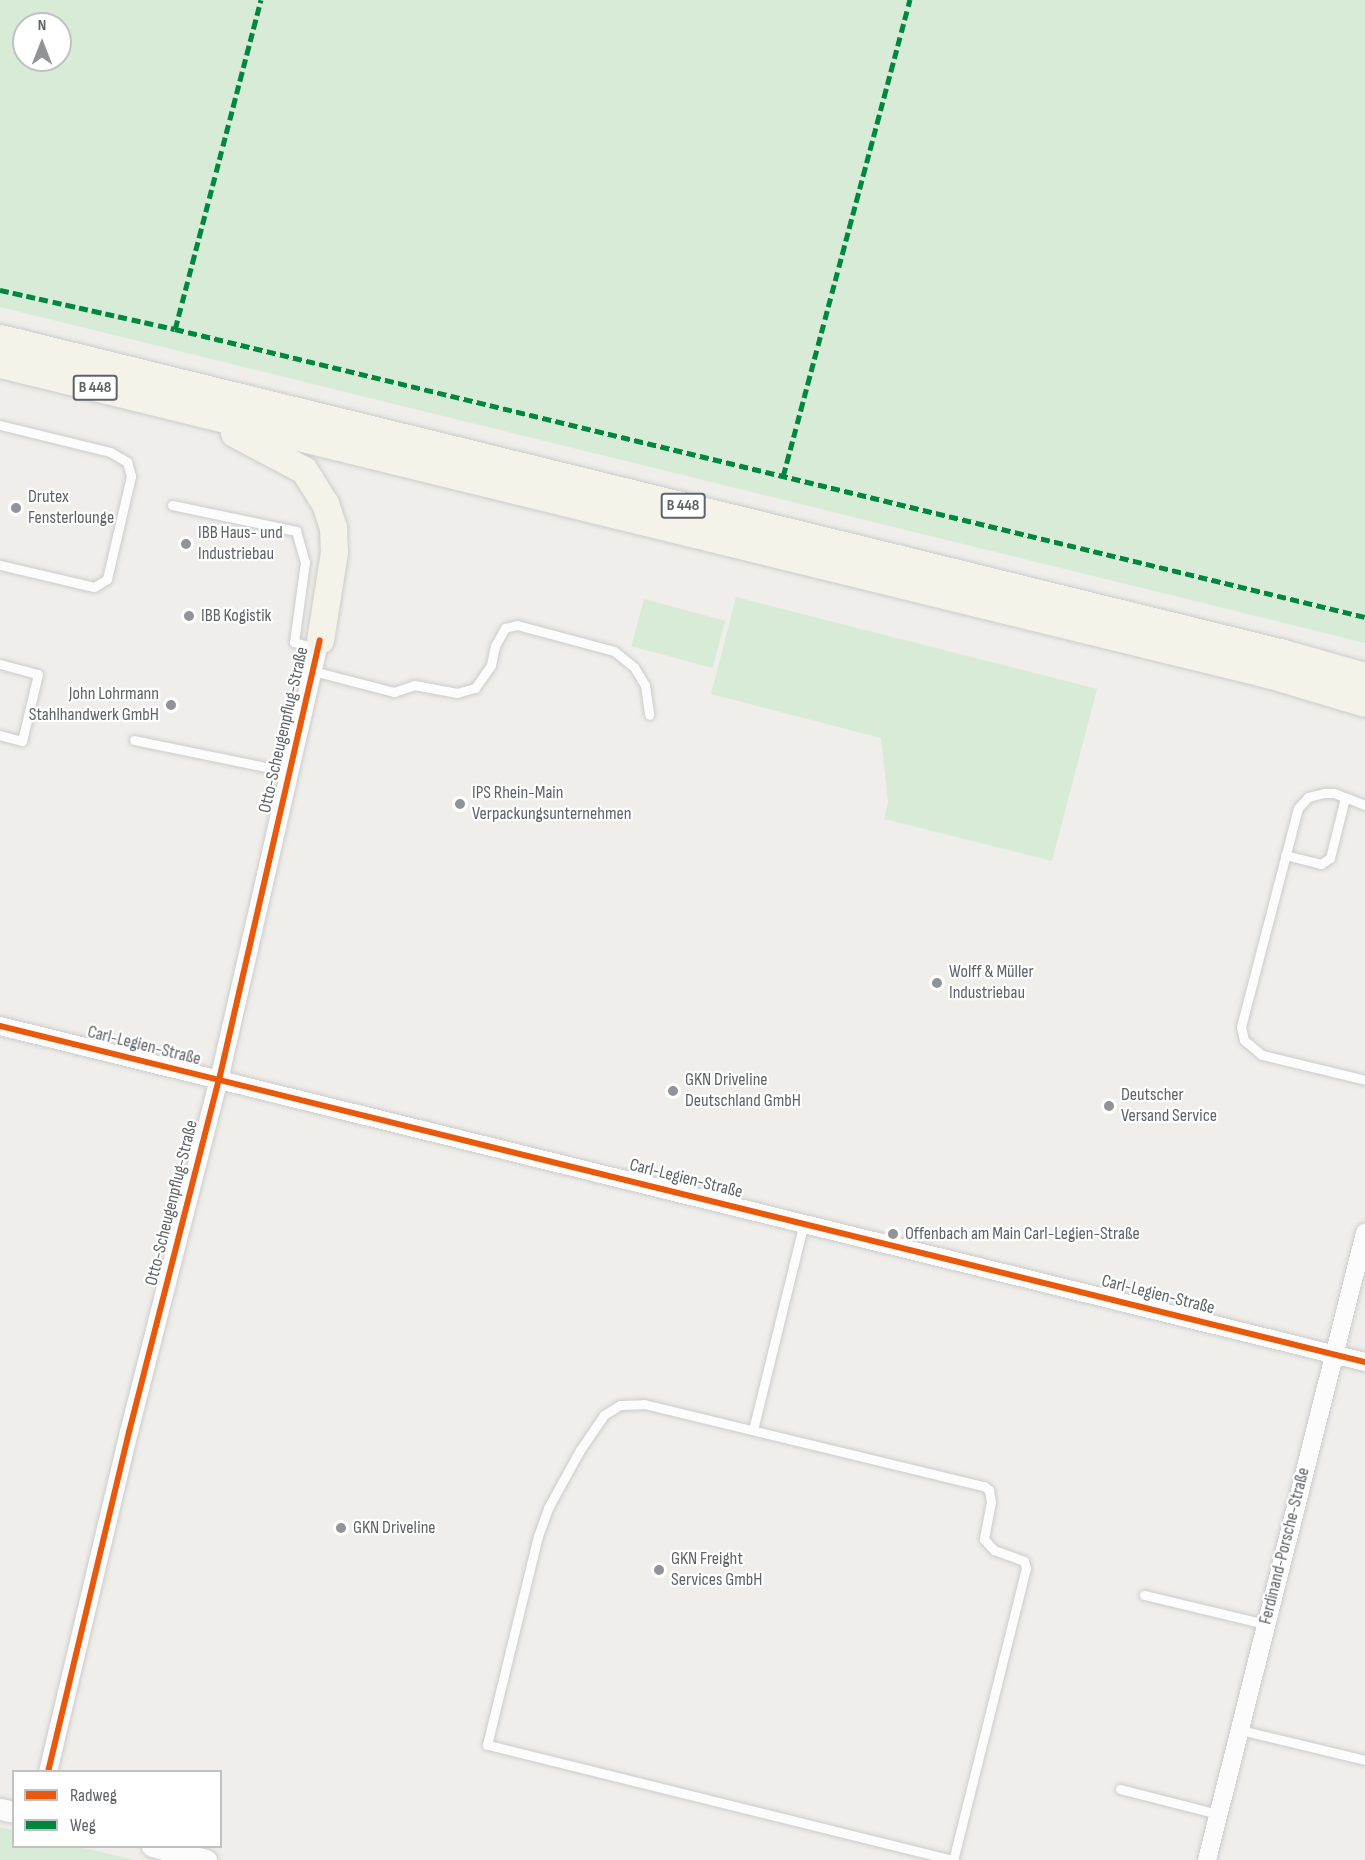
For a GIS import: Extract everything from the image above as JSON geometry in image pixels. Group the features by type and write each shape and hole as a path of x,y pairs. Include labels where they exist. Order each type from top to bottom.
{"main road":[{"name":"B 448","path":"0,338 1283,653 1365,676"},
{"name":"B 448","path":"0,364 1271,675 1365,703"},
{"path":"190,411 304,470 319,490 330,516 334,545 331,582 319,644"}],"street":[{"name":"Otto-Scheugenpflug-Straße","path":"48,1770 129,1432 219,1080 319,644"},
{"name":"Carl-Legien-Straße","path":"0,1026 1365,1362"},
{"name":"Ferdinand-Porsche-Straße","path":"1207,1860 1365,1233"},
{"path":"160,1848 206,1860"}],"lane":[{"path":"0,425 110,452 128,462 131,476 107,579 94,587 0,565"},
{"path":"172,505 296,531 305,562 294,642 319,644"},
{"path":"313,671 394,692 414,685 457,693 475,688 491,665 495,646 506,627 517,625 614,651 634,667 645,685 649,715"},
{"path":"0,664 38,674 22,741 0,735"},
{"path":"134,740 290,772"},
{"path":"1365,805 1324,793 1315,794 1302,801 1294,819 1241,1027 1244,1041 1262,1055 1365,1080"},
{"path":"1285,855 1321,864 1330,858 1345,798"},
{"path":"753,1430 804,1223"},
{"path":"644,1404 984,1485 989,1490 991,1502 984,1539 994,1550 1024,1562 1026,1568 953,1860 488,1746 538,1536 548,1508 580,1450 604,1416 620,1405 644,1404"},
{"path":"1144,1595 1265,1624"},
{"path":"1240,1730 1365,1761"},
{"path":"1120,1789 1218,1814"}],"green space":[{"path":"0,0 1365,0 1365,643 0,307"},
{"path":"736,597 1097,689 1052,861 884,819 888,802 881,738 711,694"},
{"path":"644,599 725,621 712,668 631,646"},
{"path":"0,1827 12,1830 12,1848 84,1848 135,1860 0,1860"}],"marked path":[{"path":"175,329 261,0"},
{"path":"783,476 910,0"},
{"path":"0,290 175,329 1365,617"}],"cycle path":[{"path":"48,1770 129,1432 219,1080 320,640"},
{"path":"0,1026 1365,1362"}],"place":[{"name":"Drutex Fensterlounge","path":"16,508"},
{"name":"IBB Haus- und Industriebau","path":"186,544"},
{"name":"IBB Kogistik","path":"189,616"},
{"name":"John Lohrmann Stahlhandwerk GmbH","path":"171,705"},
{"name":"IPS Rhein-Main Verpackungsunternehmen","path":"460,804"},
{"name":"Wolff & Müller Industriebau","path":"937,983"},
{"name":"GKN Driveline Deutschland GmbH","path":"673,1091"},
{"name":"Deutscher Versand Service","path":"1109,1106"},
{"name":"Offenbach am Main Carl-Legien-Straße","path":"893,1234"},
{"name":"GKN Driveline","path":"341,1528"},
{"name":"GKN Freight Services GmbH","path":"659,1570"}]}
